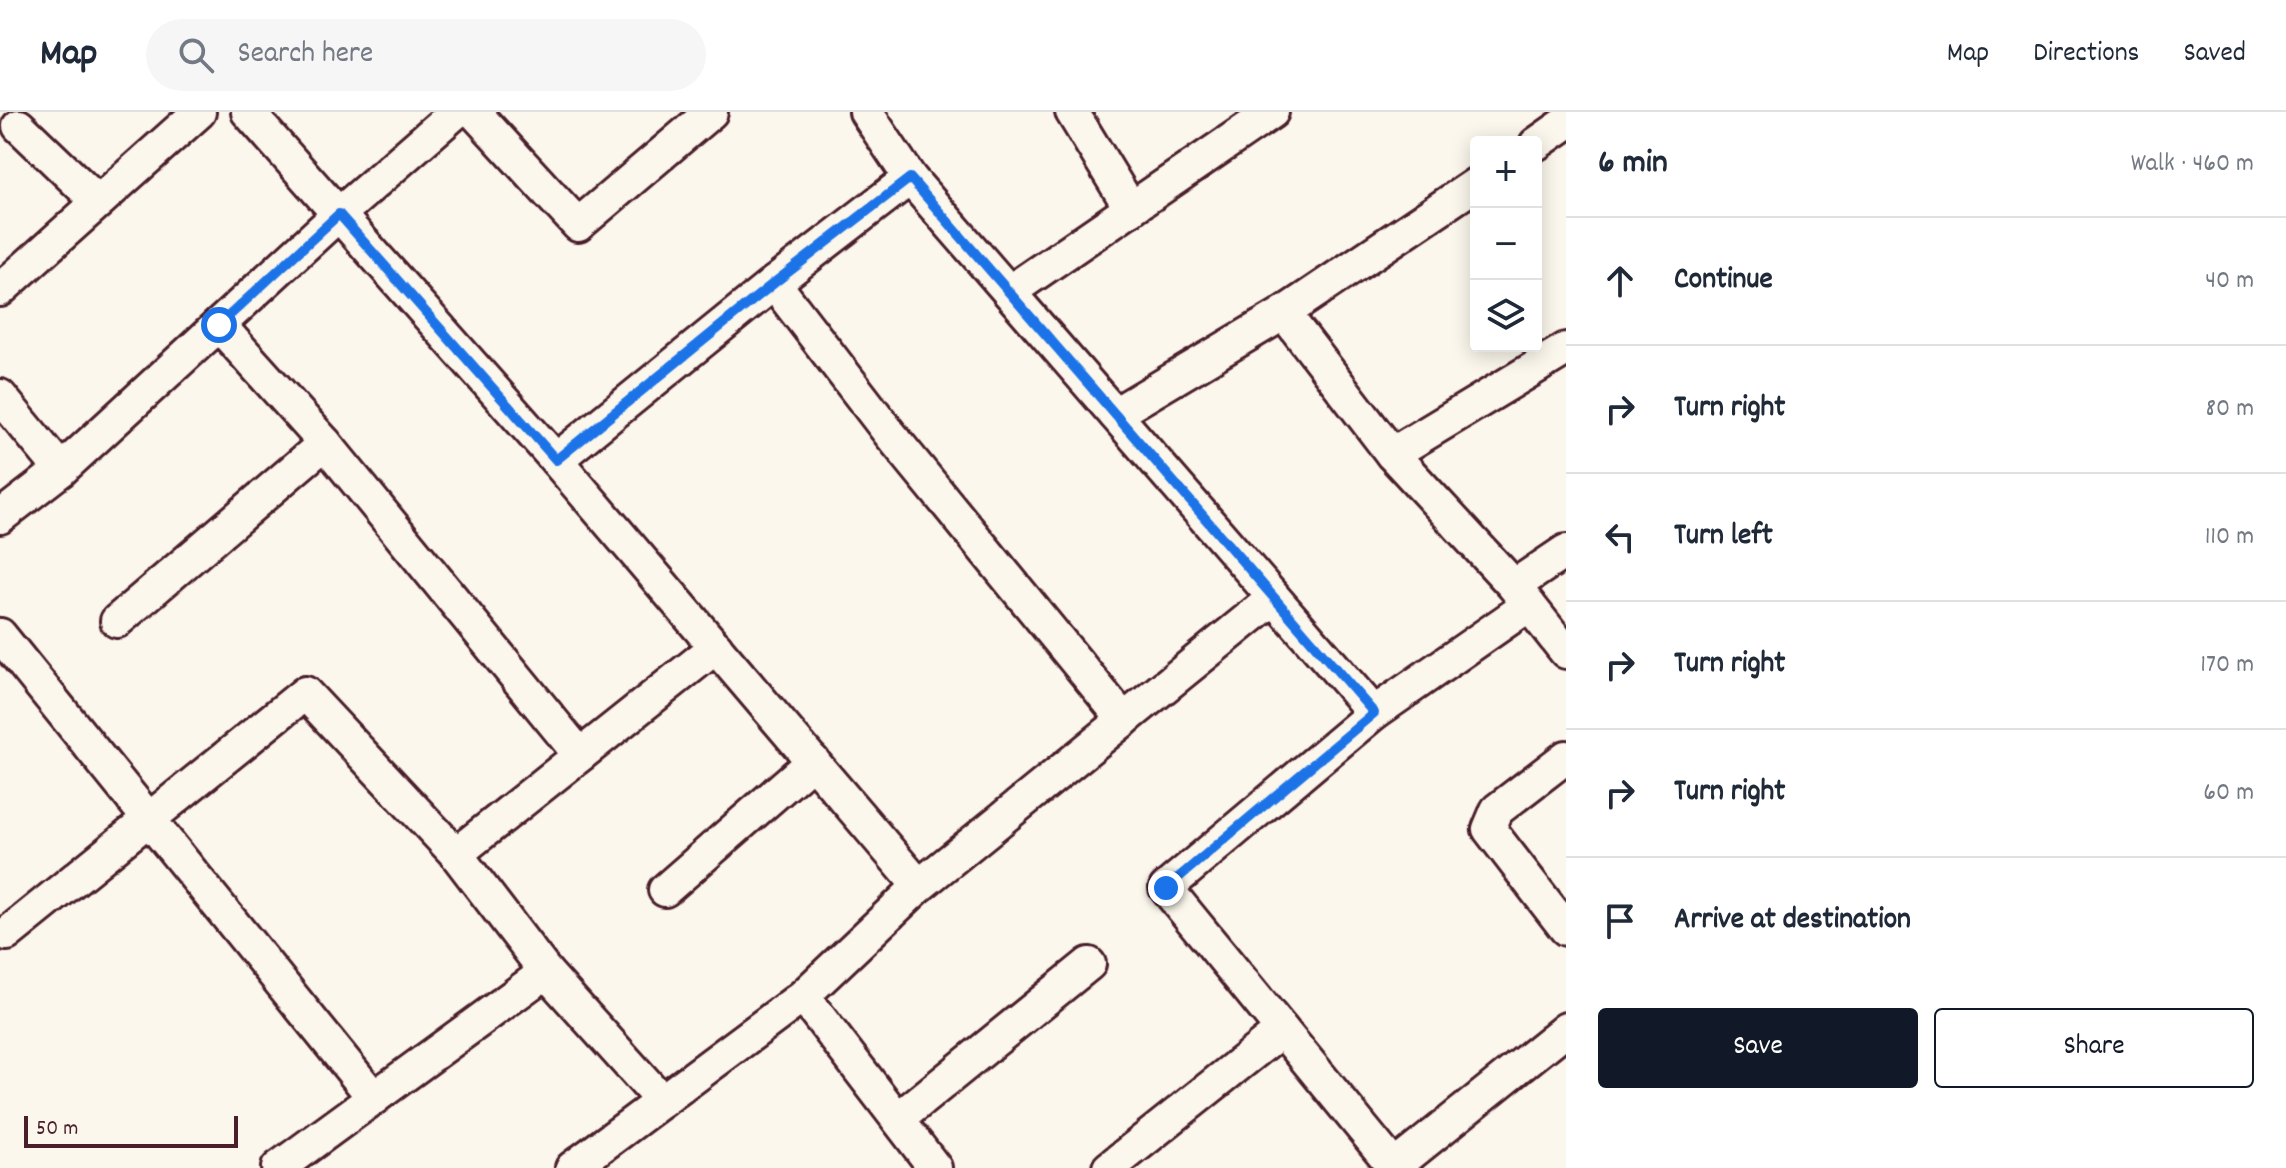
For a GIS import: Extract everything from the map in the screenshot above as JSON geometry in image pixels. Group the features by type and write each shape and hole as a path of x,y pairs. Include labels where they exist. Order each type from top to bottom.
{"street":[{"path":"0,290 199,112"},
{"path":"248,112 556,460 919,886"},
{"path":"0,517 61,470 339,214 456,112"},
{"path":"474,112 578,225 711,112"},
{"path":"866,112 910,178 1374,713"},
{"path":"1072,112 1131,209"},
{"path":"1009,292 1272,112"},
{"path":"1542,140 1566,123"},
{"path":"19,126 98,202"},
{"path":"556,460 774,283 910,178"},
{"path":"1115,414 1284,313 1470,188"},
{"path":"774,283 890,434 1124,720"},
{"path":"1284,313 1392,454 1521,595 1566,652"},
{"path":"219,325 325,443 580,755"},
{"path":"1392,454 1566,349"},
{"path":"0,396 61,470"},
{"path":"117,621 325,443"},
{"path":"1566,551 1521,595 1374,713 1166,888 1394,1168 1566,1029"},
{"path":"572,1168 803,996 919,886 1274,598"},
{"path":"0,635 374,1098"},
{"path":"456,854 716,647"},
{"path":"7,934 305,693 456,854 546,972 662,1101"},
{"path":"1566,757 1497,810 1489,829 1566,929"},
{"path":"665,890 813,761"},
{"path":"898,1119 1089,964"},
{"path":"278,1168 546,972"},
{"path":"803,996 935,1168"},
{"path":"1109,1168 1282,1030"}],"route":[{"path":"219,325 339,214 556,460 774,283 910,178 1374,713 1166,888"}]}
